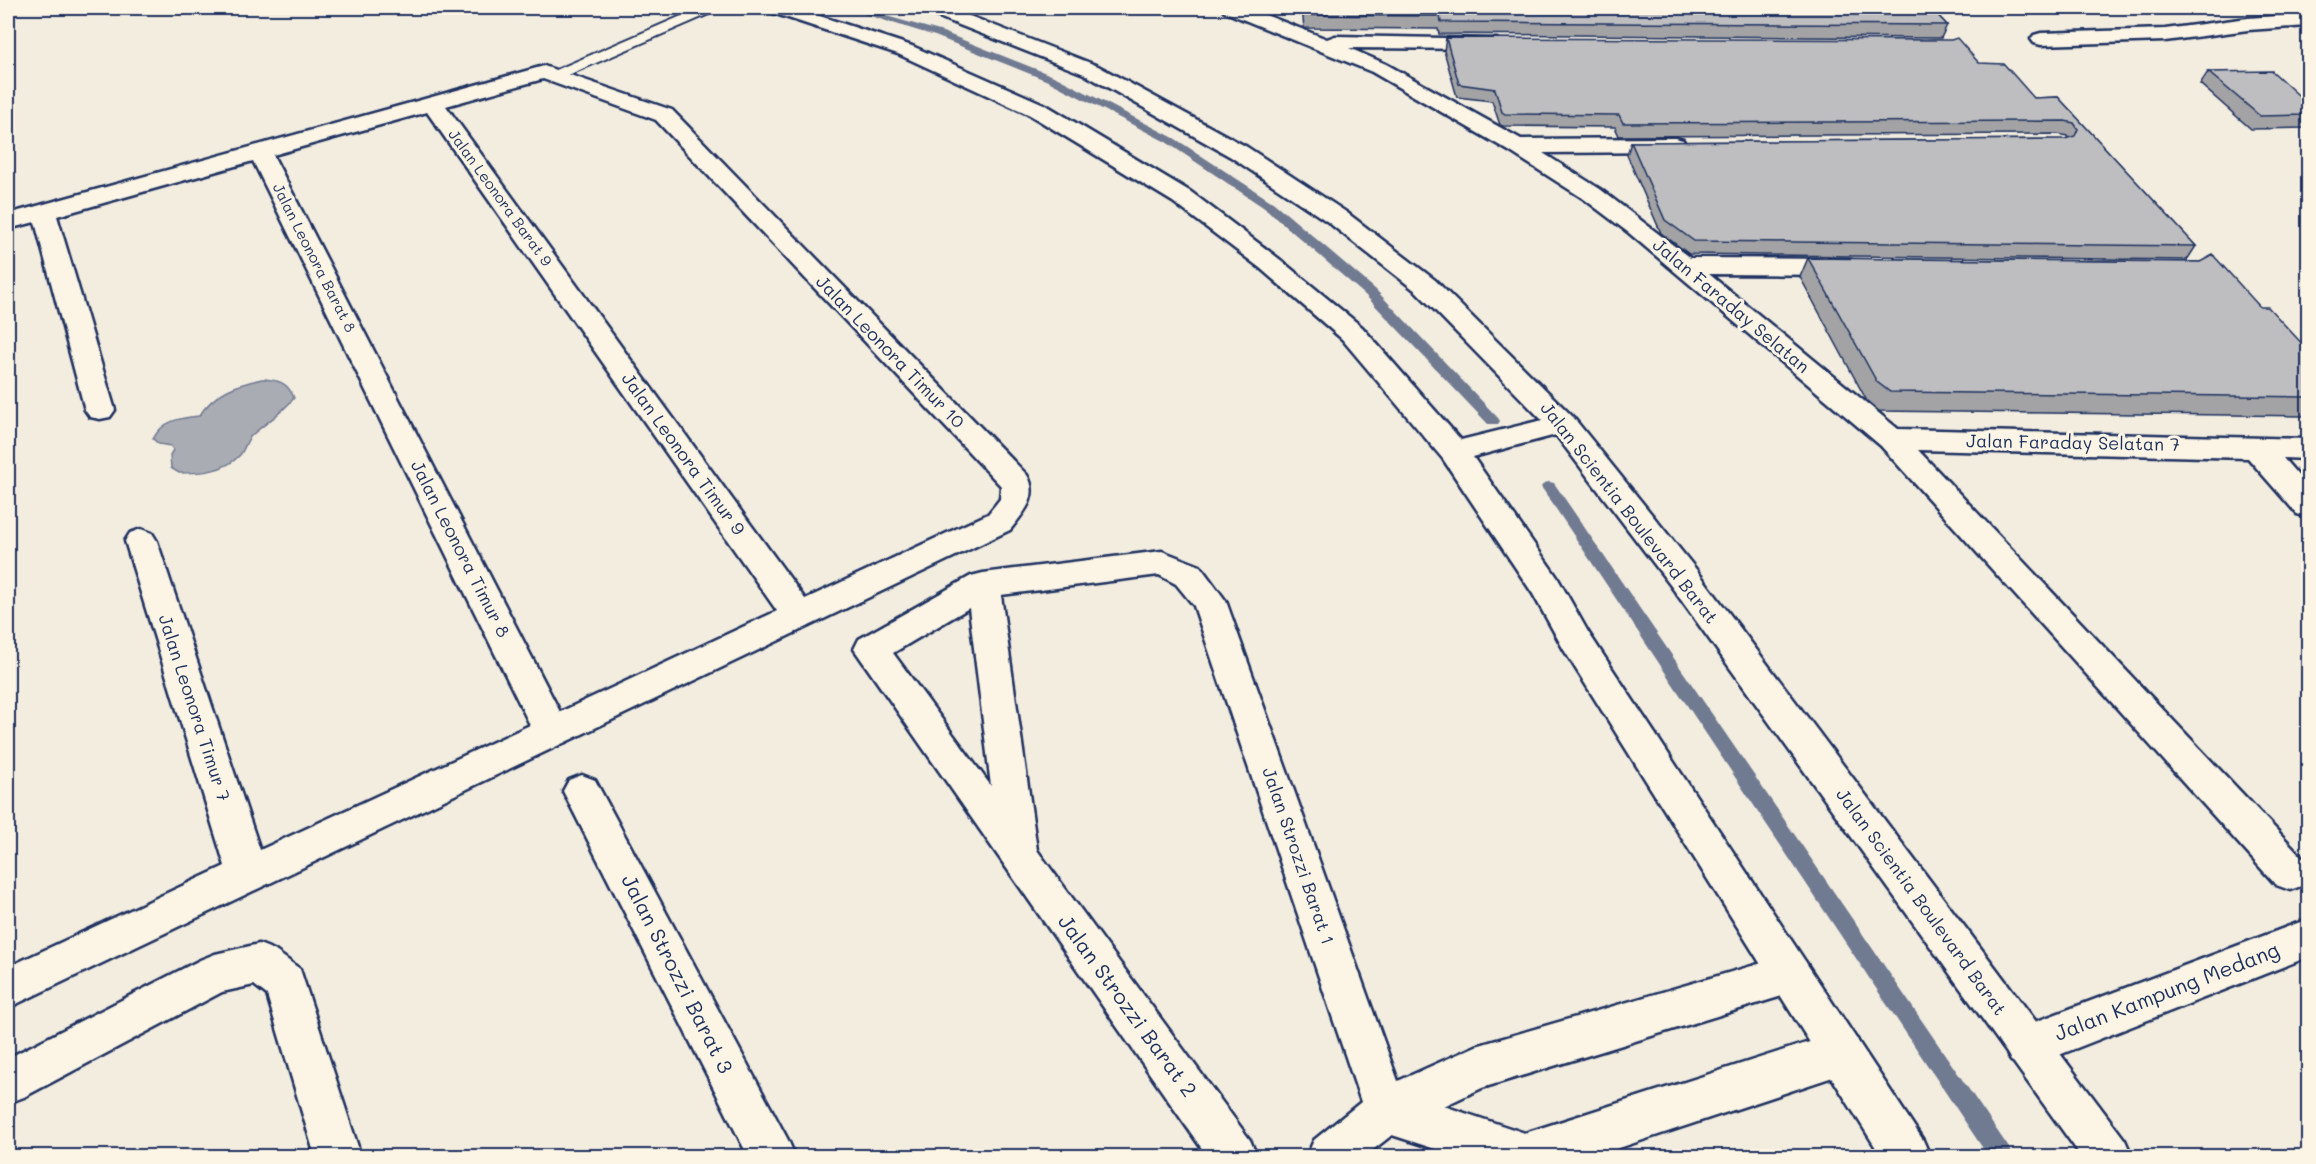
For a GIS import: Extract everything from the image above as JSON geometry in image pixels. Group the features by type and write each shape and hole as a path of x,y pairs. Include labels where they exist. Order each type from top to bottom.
{"street":[{"path":"777,8 905,50 1038,110 1182,197 1269,263 1352,333 1468,448 1576,641 1907,1156"},
{"name":"Jalan Scientia Boulevard Barat","path":"933,8 1091,70 1258,165 1337,217 1426,286 1549,428 1683,577 2109,1156"},
{"name":"Jalan Faraday Selatan","path":"1232,8 1320,42 1378,68 1517,146 1592,194 1638,228 1891,439 2290,872"},
{"path":"2041,39 2165,35 2248,24 2308,20"},
{"path":"1320,42 1509,43"},
{"path":"8,222 432,103 549,74"},
{"name":"Jalan Leonora Timur 10","path":"549,74 664,115 1016,483 1016,501 999,522 799,616"},
{"name":"Jalan Leonora Barat 9","path":"432,103 568,293"},
{"path":"1517,146 1693,145"},
{"name":"Jalan Leonora Barat 8","path":"260,151 368,366"},
{"path":"44,212 100,410"},
{"path":"1682,266 1869,267"},
{"name":"Jalan Leonora Timur 9","path":"568,293 799,616"},
{"name":"Jalan Leonora Timur 8","path":"368,366 552,732"},
{"path":"1468,448 1549,428"},
{"name":"Jalan Faraday Selatan 7","path":"1891,439 2308,449"},
{"path":"2255,447 2308,506"},
{"name":"Jalan Leonora Timur 7","path":"141,541 248,875"},
{"name":"Jalan Strozzi Barat 1","path":"983,585 1162,563 1188,574 1209,601 1386,1110"},
{"name":"Jalan Strozzi Barat 2","path":"1019,855 983,585 871,649 1234,1156"},
{"path":"8,988 799,616"},
{"name":"Jalan Strozzi Barat 3","path":"582,791 772,1156"},
{"name":"Jalan Kampung Medang","path":"2026,1046 2308,938"},
{"path":"8,1081 215,974 259,964 285,983 338,1156"},
{"path":"1330,1156 1386,1110 1476,1068 1790,975"},
{"path":"1386,1110 1525,1156 1841,1054"}],"lane":[{"path":"549,74 711,8"}],"shaded area":[{"path":"262,379 282,383 289,388 294,398 250,437 234,461 219,468 196,473 179,473 171,468 170,455 173,450 171,446 159,444 153,439 162,428 179,419 199,416 219,395 243,384"}],"building":[{"path":"1304,8 1931,8 1947,25 1441,22 1440,16 1305,15"},
{"path":"1446,38 1951,40 1957,38 1979,63 2004,64 2034,98 2058,97 2196,246 1694,241 1665,220 1631,142 2065,139 2075,136 2078,129 2074,123 2065,121 1623,123 1619,115 1505,114 1502,112 1495,89 1459,84"},
{"path":"2272,71 2308,104 2308,115 2260,116 2208,72"},
{"path":"2213,255 2260,307 2268,307 2308,350 2308,397 1890,392 1877,382 1808,258 2200,262"}],"waterway":[{"path":"849,8 939,34 1052,79 1170,140 1270,206 1370,292 1493,421"},
{"path":"1549,487 2001,1156"}]}
